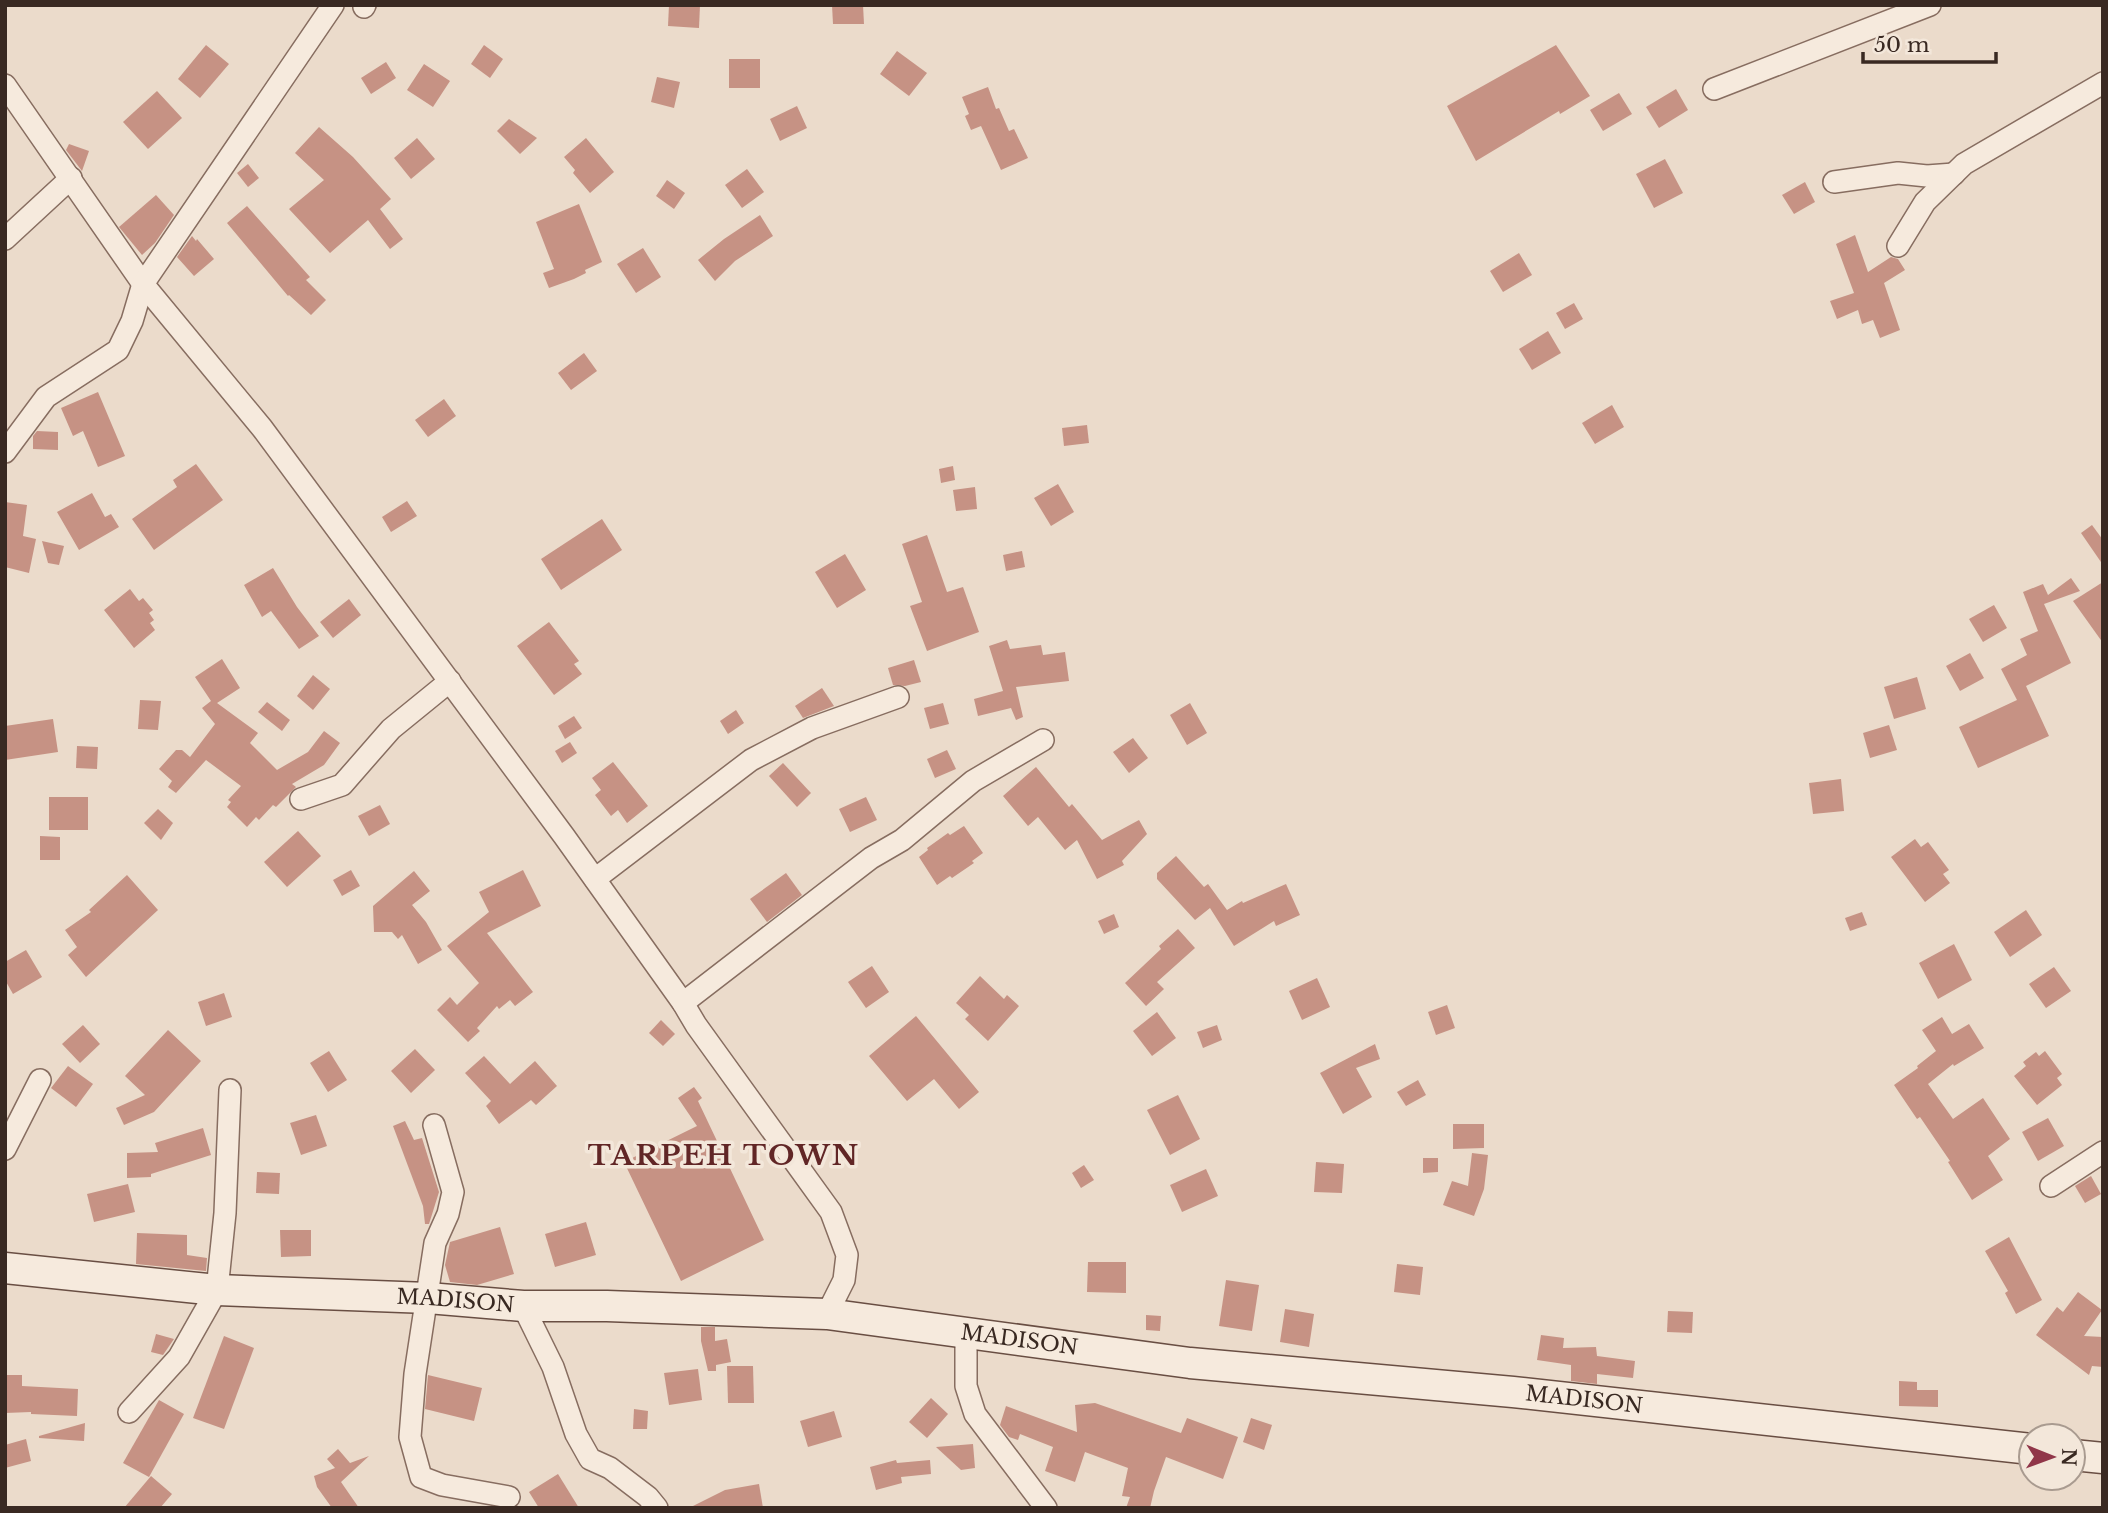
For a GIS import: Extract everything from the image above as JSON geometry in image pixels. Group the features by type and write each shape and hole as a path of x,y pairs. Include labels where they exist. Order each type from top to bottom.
{"street":[{"path":"5,452 46,397 118,350 132,321 142,284 333,5"},
{"path":"1714,89 1930,5"},
{"path":"1898,246 1925,202 1964,164 2103,83"},
{"path":"5,85 142,284 262,428 450,681 595,879 831,1212 847,1255 844,1280 827,1314"},
{"path":"1834,182 1898,173 1927,176 1954,174"},
{"path":"5,239 71,178"},
{"path":"301,799 342,785 391,729 450,681"},
{"path":"595,879 751,760 812,728 898,697"},
{"path":"683,1003 872,858 902,840 973,781 1043,740"},
{"path":"5,1149 40,1080"},
{"path":"129,1412 178,1357 217,1290 225,1213 230,1090"},
{"path":"434,1125 453,1192 448,1214 435,1242 415,1374 410,1437 421,1478 442,1485 509,1497"},
{"path":"2051,1186 2103,1152"},
{"name":"MADISON","path":"5,1268 217,1290 428,1298 523,1306 827,1314 1190,1363 1539,1395 2017,1447"},
{"path":"523,1306 553,1367 576,1434 590,1459 610,1468 648,1497 657,1508"},
{"path":"965,1333 966,1386 975,1414 1046,1508"}],"building":[{"path":"669,5 700,5 699,28 668,26"},
{"path":"832,5 863,5 864,24 833,24"},
{"path":"206,45 229,64 200,98 178,79"},
{"path":"484,45 503,59 490,78 471,64"},
{"path":"1556,45 1590,96 1560,114 1559,111 1476,161 1447,106"},
{"path":"897,51 927,73 909,96 880,74"},
{"path":"729,59 760,59 760,88 729,88"},
{"path":"386,62 396,78 371,94 361,78"},
{"path":"424,64 450,81 433,107 407,90"},
{"path":"657,77 680,82 674,108 651,102"},
{"path":"988,87 996,109 999,108 1009,131 1014,129 1028,158 1001,170 981,126 971,130 965,116 969,114 962,97"},
{"path":"1676,89 1688,110 1659,128 1646,107"},
{"path":"157,91 182,118 148,149 123,122"},
{"path":"1619,93 1632,114 1603,131 1590,110"},
{"path":"797,106 807,128 780,141 770,119"},
{"path":"509,119 537,138 520,154 497,131"},
{"path":"319,127 353,157 391,199 380,209 403,239 390,249 368,220 330,253 289,209 324,180 295,153"},
{"path":"417,138 435,159 411,179 394,158"},
{"path":"586,138 614,172 590,193 564,157"},
{"path":"69,144 89,151 82,171 66,150"},
{"path":"1665,159 1683,193 1654,208 1636,174"},
{"path":"248,164 259,178 248,187 237,173"},
{"path":"747,169 764,192 742,208 725,185"},
{"path":"667,180 685,193 674,209 656,196"},
{"path":"1805,182 1815,202 1794,214 1782,195"},
{"path":"156,195 174,215 155,243 142,255 119,227"},
{"path":"579,204 602,262 574,279 549,288 543,273 554,269 536,222"},
{"path":"247,206 310,277 306,280 326,300 311,315 288,296 227,223"},
{"path":"760,215 773,236 735,261 715,281 698,260"},
{"path":"1855,235 1868,272 1891,257 1898,259 1905,270 1884,283 1900,330 1880,338 1873,320 1862,324 1858,310 1837,319 1830,301 1854,293 1836,244"},
{"path":"192,236 214,259 194,276 177,257"},
{"path":"643,248 661,277 636,293 617,264"},
{"path":"1519,253 1532,275 1503,292 1490,271"},
{"path":"1574,303 1583,319 1565,329 1556,313"},
{"path":"1548,331 1561,353 1532,370 1519,349"},
{"path":"584,353 597,371 571,390 558,373"},
{"path":"98,392 125,456 98,467 83,431 73,436 61,408"},
{"path":"444,399 456,416 428,437 415,420"},
{"path":"1612,405 1624,427 1595,444 1582,423"},
{"path":"1087,425 1089,443 1064,446 1062,428"},
{"path":"37,431 58,432 58,450 33,449 33,436"},
{"path":"196,464 223,500 154,550 132,519 177,487 173,480"},
{"path":"953,466 955,480 941,483 939,469"},
{"path":"1058,484 1074,512 1051,526 1034,498"},
{"path":"975,487 977,509 956,511 953,490"},
{"path":"92,493 105,517 111,514 119,527 79,550 57,512"},
{"path":"407,501 417,516 391,532 382,517"},
{"path":"5,502 27,505 23,536 36,539 29,573 5,567"},
{"path":"602,519 622,550 561,590 541,559"},
{"path":"2092,525 2103,540 2103,565 2081,533"},
{"path":"927,535 947,592 963,587 979,632 927,651 910,606 922,602 902,544"},
{"path":"42,541 64,546 59,565 48,563"},
{"path":"1022,551 1025,567 1006,571 1003,555"},
{"path":"845,554 866,590 837,608 815,572"},
{"path":"273,568 319,636 299,649 271,611 262,617 244,585"},
{"path":"2071,578 2080,591 2044,604 2071,663 2026,686 2049,736 1978,768 1959,727 2017,700 2001,669 2027,655 2020,639 2038,631 2023,592 2043,584 2048,595"},
{"path":"2103,582 2103,643 2073,601"},
{"path":"130,589 139,601 143,598 153,610 149,613 154,620 150,623 155,630 134,648 104,610"},
{"path":"349,599 361,615 333,638 320,622"},
{"path":"1994,605 2007,628 1983,642 1969,619"},
{"path":"549,622 579,661 574,664 582,674 554,695 517,646"},
{"path":"1007,640 1010,649 1041,645 1043,655 1065,652 1069,681 1016,687 1023,717 1016,720 1011,708 978,716 974,699 1003,691 989,646"},
{"path":"1970,653 1984,678 1960,691 1946,666"},
{"path":"222,659 240,688 217,703 258,733 250,743 277,770 308,752 324,731 340,743 324,765 292,784 296,787 276,807 273,805 259,820 256,817 247,827 227,807 231,802 228,800 241,786 206,760 176,793 168,787 172,781 159,769 176,750 182,750 190,757 215,724 202,708 211,701 195,677"},
{"path":"914,660 921,682 905,686 893,685 888,668"},
{"path":"313,675 330,689 313,710 297,696"},
{"path":"1917,677 1926,709 1894,719 1884,687"},
{"path":"822,688 834,706 803,718 795,706"},
{"path":"140,700 161,701 158,730 138,729"},
{"path":"267,702 290,720 282,731 258,712"},
{"path":"943,703 949,724 930,729 924,708"},
{"path":"1190,703 1207,733 1187,745 1170,715"},
{"path":"736,710 744,723 728,734 720,721"},
{"path":"574,716 582,728 565,739 558,726"},
{"path":"53,719 58,752 5,760 5,726"},
{"path":"1889,725 1897,750 1870,758 1863,733"},
{"path":"1133,738 1148,758 1129,773 1113,752"},
{"path":"570,742 577,753 562,763 555,751"},
{"path":"77,746 98,747 97,769 76,768"},
{"path":"947,750 956,769 935,778 927,759"},
{"path":"613,762 648,806 627,823 618,810 611,816 595,795 601,790 592,778"},
{"path":"783,763 811,793 797,807 769,776"},
{"path":"1036,767 1069,807 1072,804 1102,840 1139,820 1147,834 1122,861 1124,865 1097,879 1077,840 1065,850 1038,817 1028,826 1003,796"},
{"path":"1841,779 1844,811 1813,814 1809,783"},
{"path":"49,797 88,797 88,830 49,830"},
{"path":"866,797 877,820 850,832 839,809"},
{"path":"380,805 390,824 369,836 358,816"},
{"path":"158,809 173,823 161,840 144,823"},
{"path":"964,826 983,853 972,861 974,863 937,885 919,857 948,833 950,835"},
{"path":"298,831 321,856 287,887 264,862"},
{"path":"40,836 60,837 60,860 40,860"},
{"path":"1915,839 1921,847 1928,842 1949,870 1943,874 1950,883 1925,902 1891,857"},
{"path":"1176,856 1204,887 1208,884 1227,910 1242,901 1243,903 1286,884 1300,915 1276,926 1274,921 1234,946 1210,908 1195,920 1157,879 1157,873"},
{"path":"351,870 360,886 342,896 333,880"},
{"path":"523,870 541,906 487,933 533,992 515,1006 510,1000 499,1009 497,1006 477,1028 480,1031 468,1042 437,1010 450,997 457,1005 479,983 447,946 489,912 479,892"},
{"path":"414,871 430,891 412,905 426,922 442,950 418,964 402,935 398,939 392,932 374,932 373,906"},
{"path":"786,873 802,895 767,922 750,899"},
{"path":"127,875 158,910 86,977 68,955 77,947 65,930 91,912 89,910"},
{"path":"2026,910 2042,935 2010,957 1994,932"},
{"path":"1862,912 1867,925 1850,931 1845,918"},
{"path":"1114,914 1119,927 1104,934 1098,921"},
{"path":"1178,929 1195,948 1157,982 1164,989 1146,1006 1125,983"},
{"path":"1954,944 1972,980 1938,999 1919,963"},
{"path":"26,950 42,977 13,994 5,980 5,962"},
{"path":"872,966 889,992 866,1008 848,982"},
{"path":"2054,967 2071,991 2046,1008 2029,984"},
{"path":"980,976 1004,999 1007,995 1019,1006 988,1041 965,1019 969,1015 956,1003"},
{"path":"1317,978 1330,1007 1302,1020 1289,991"},
{"path":"224,993 232,1017 206,1026 198,1002"},
{"path":"1447,1005 1455,1028 1436,1035 1428,1012"},
{"path":"1157,1012 1176,1038 1152,1056 1133,1031"},
{"path":"916,1016 979,1092 959,1109 934,1079 907,1101 869,1056"},
{"path":"1942,1017 1952,1034 1969,1024 1984,1048 1954,1066 1953,1064 1928,1084 1953,1119 1983,1098 2010,1139 1988,1156 2003,1180 1972,1200 1948,1162 1950,1161 1894,1085 1936,1051 1922,1030"},
{"path":"661,1020 675,1034 663,1046 649,1033"},
{"path":"83,1025 100,1044 80,1063 62,1044"},
{"path":"1217,1025 1222,1040 1203,1048 1197,1032"},
{"path":"168,1030 201,1061 154,1112 124,1125 116,1108 145,1095 125,1076"},
{"path":"1375,1044 1380,1059 1356,1068 1372,1097 1343,1114 1320,1073"},
{"path":"415,1049 435,1070 411,1093 391,1071"},
{"path":"329,1051 347,1080 328,1092 310,1063"},
{"path":"2045,1051 2062,1074 2057,1078 2062,1085 2037,1105 2014,1076 2026,1066 2023,1062 2036,1052 2039,1056"},
{"path":"484,1056 510,1084 535,1061 557,1086 536,1105 531,1100 499,1124 486,1106 491,1101 465,1073"},
{"path":"68,1066 93,1084 76,1107 51,1088"},
{"path":"1418,1080 1426,1095 1406,1106 1397,1092"},
{"path":"694,1087 702,1098 698,1101 764,1240 681,1281 624,1162 697,1126 678,1098"},
{"path":"1178,1095 1200,1139 1170,1155 1147,1110"},
{"path":"316,1115 327,1146 301,1155 290,1123"},
{"path":"2048,1118 2064,1146 2038,1161 2022,1132"},
{"path":"405,1121 414,1140 422,1138 439,1192 429,1224 425,1224 423,1206 393,1126"},
{"path":"1453,1124 1484,1124 1484,1148 1453,1149"},
{"path":"203,1128 211,1155 151,1174 151,1177 127,1178 127,1153 158,1152 155,1143"},
{"path":"1472,1153 1488,1155 1484,1189 1474,1216 1443,1205 1452,1181 1468,1186"},
{"path":"1423,1158 1438,1158 1438,1172 1423,1173"},
{"path":"1316,1162 1344,1164 1342,1193 1314,1192"},
{"path":"1084,1165 1094,1180 1081,1188 1072,1173"},
{"path":"1206,1169 1218,1196 1182,1212 1170,1185"},
{"path":"257,1172 280,1173 279,1194 256,1193"},
{"path":"2091,1176 2101,1194 2085,1203 2075,1186"},
{"path":"128,1184 135,1212 94,1222 87,1194"},
{"path":"586,1222 596,1255 555,1267 545,1234"},
{"path":"500,1227 514,1274 477,1285 450,1282 445,1265 450,1242"},
{"path":"280,1230 311,1230 311,1256 281,1257"},
{"path":"137,1233 187,1235 187,1255 207,1258 206,1271 136,1264"},
{"path":"2009,1237 2042,1300 2016,1314 2005,1293 2008,1291 1985,1251"},
{"path":"1088,1262 1126,1262 1126,1293 1087,1292"},
{"path":"1397,1264 1423,1267 1420,1295 1394,1292"},
{"path":"1226,1280 1259,1285 1252,1331 1219,1326"},
{"path":"2078,1292 2102,1310 2084,1336 2103,1337 2103,1367 2092,1366 2089,1375 2036,1335 2057,1307 2063,1312"},
{"path":"1285,1309 1314,1314 1309,1347 1280,1342"},
{"path":"1668,1311 1693,1312 1692,1333 1667,1332"},
{"path":"1146,1315 1161,1316 1160,1331 1146,1330"},
{"path":"701,1327 715,1327 715,1341 727,1339 731,1362 716,1365 716,1371 708,1371 701,1341"},
{"path":"156,1334 174,1339 163,1355 151,1352"},
{"path":"1541,1335 1564,1338 1563,1348 1596,1347 1597,1356 1635,1361 1633,1378 1597,1374 1597,1384 1571,1381 1571,1365 1537,1360"},
{"path":"224,1336 254,1348 224,1429 193,1418"},
{"path":"727,1366 753,1366 754,1403 728,1403"},
{"path":"698,1369 702,1400 669,1405 664,1373"},
{"path":"5,1375 22,1375 22,1386 78,1389 77,1416 5,1413"},
{"path":"428,1375 482,1388 474,1421 425,1409"},
{"path":"1899,1381 1917,1382 1917,1390 1938,1390 1938,1407 1899,1406"},
{"path":"931,1398 948,1414 927,1438 909,1422"},
{"path":"159,1400 184,1414 149,1477 123,1463"},
{"path":"1095,1403 1181,1433 1187,1418 1238,1437 1223,1479 1166,1457 1150,1508 1126,1508 1130,1497 1122,1496 1128,1468 1085,1452 1075,1482 1045,1471 1053,1447 1020,1434 1018,1440 1009,1437 1000,1425 1006,1406 1077,1432 1075,1405"},
{"path":"634,1409 648,1411 647,1429 633,1429"},
{"path":"834,1411 842,1437 808,1447 800,1421"},
{"path":"1251,1418 1272,1425 1264,1450 1243,1442"},
{"path":"85,1423 84,1441 39,1438 39,1436"},
{"path":"26,1439 31,1461 5,1468 5,1445"},
{"path":"973,1444 975,1468 961,1470 936,1447"},
{"path":"338,1449 350,1463 369,1456 341,1482 359,1508 332,1508 317,1487 314,1476 335,1468 327,1459"},
{"path":"896,1460 897,1463 930,1460 931,1474 901,1477 902,1483 876,1490 870,1467"},
{"path":"558,1474 579,1508 539,1508 529,1492"},
{"path":"151,1476 172,1494 160,1508 124,1508"},
{"path":"759,1484 763,1508 689,1508 725,1490"}],"district":[{"name":"TARPEH TOWN","path":"724,1155"}]}
